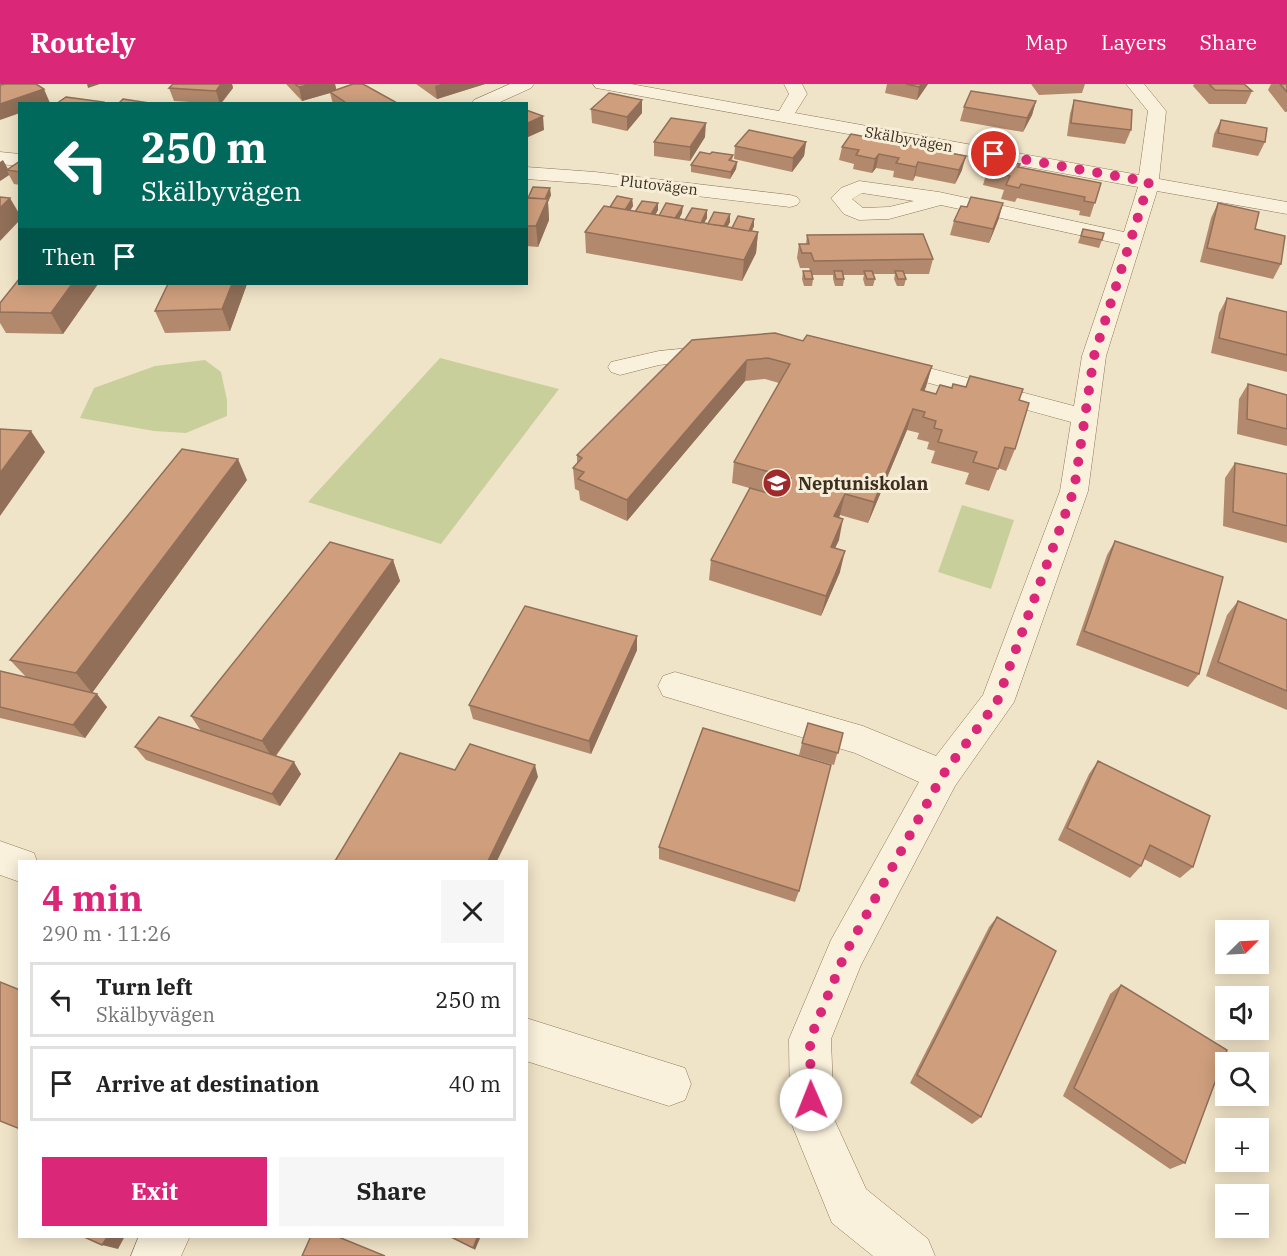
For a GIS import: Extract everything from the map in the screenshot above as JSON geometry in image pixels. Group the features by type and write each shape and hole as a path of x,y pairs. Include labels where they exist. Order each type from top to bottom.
{"street":[{"path":"484,102 525,84"},
{"name":"Skälbyvägen","path":"602,84 1287,208"},
{"path":"784,117 798,94 793,84"},
{"path":"911,1256 849,1206 812,1120 810,1039 845,954 942,776 997,702 1074,490 1094,356 1149,182 1157,111 1136,84"},
{"path":"0,158 18,160"},
{"name":"Plutovägen","path":"528,173 595,178 790,201"},
{"path":"939,198 1132,240"},
{"path":"620,367 659,358 740,350"},
{"path":"867,358 1085,417"},
{"path":"675,686 863,741 942,776"},
{"path":"0,858 18,865"},
{"path":"528,1040 669,1084"},
{"path":"155,1256 165,1238"}],"green space":[{"path":"440,358 559,389 441,544 308,502"},
{"path":"205,360 221,372 227,400 227,416 186,433 154,431 80,418 94,388 155,366"},
{"path":"962,505 1014,520 991,589 938,572"}],"building":[{"path":"36,84 44,89 0,104 0,85"},
{"path":"173,84 221,84 216,91 169,88"},
{"path":"295,84 312,84 299,87"},
{"path":"353,84 363,84 395,102 345,102 330,92"},
{"path":"906,84 922,84 919,87"},
{"path":"1209,84 1244,84 1252,91 1215,90"},
{"path":"1280,84 1287,84 1287,92"},
{"path":"971,91 1036,101 1027,118 964,107"},
{"path":"609,93 642,100 627,117 591,109"},
{"path":"66,97 103,102 59,102"},
{"path":"123,99 143,102 120,102"},
{"path":"1074,100 1132,110 1131,130 1071,123"},
{"path":"528,111 543,116 528,123"},
{"path":"671,118 706,123 690,147 654,142"},
{"path":"1221,120 1267,128 1265,142 1218,133"},
{"path":"749,130 806,142 793,158 735,146"},
{"path":"851,134 966,156 959,170 918,162 916,167 896,163 899,158 879,154 875,159 856,155 859,150 842,147"},
{"path":"700,152 733,155 729,160 737,162 731,172 691,165"},
{"path":"993,159 1020,164 1018,167 1101,183 1095,203 1084,201 1085,197 1021,184 1019,188 1006,185 1010,176 987,171"},
{"path":"18,162 18,172 7,170"},
{"path":"533,187 550,188 545,199 528,198"},
{"path":"617,196 632,199 625,210 610,207"},
{"path":"0,197 10,198 0,208"},
{"path":"971,197 1003,203 993,229 954,221 961,206 967,207"},
{"path":"528,198 548,199 536,226 528,226"},
{"path":"642,201 658,203 651,214 635,212"},
{"path":"666,203 683,206 675,218 659,216"},
{"path":"1218,203 1259,212 1255,229 1285,236 1281,264 1207,248"},
{"path":"604,206 758,232 744,260 585,232"},
{"path":"692,208 707,210 701,223 685,220"},
{"path":"714,212 730,214 724,226 708,224"},
{"path":"738,216 754,219 749,231 732,228"},
{"path":"1083,229 1104,233 1102,240 1081,236"},
{"path":"923,234 933,259 814,261 811,253 802,253 799,244 809,244 807,235"},
{"path":"803,271 811,271 813,279 805,279"},
{"path":"834,271 842,271 844,279 836,279"},
{"path":"864,271 872,271 875,279 867,279"},
{"path":"895,271 903,271 906,279 898,279"},
{"path":"18,280 18,285 71,285 51,313 0,312 0,303"},
{"path":"168,285 232,285 222,309 155,311"},
{"path":"1227,298 1287,312 1287,355 1219,338"},
{"path":"775,333 803,341 807,335 932,366 921,390 936,394 940,385 952,388 953,384 966,387 970,376 1023,389 1019,400 1029,403 1015,449 1005,447 998,469 973,462 977,452 938,442 942,430 934,428 936,421 923,417 925,412 913,409 874,502 845,494 834,516 843,519 831,547 845,551 826,596 711,560 750,488 781,497 791,478 734,462 790,364 768,358 747,360 627,500 578,479 584,472 573,468 582,458 577,455 692,340"},
{"path":"1248,384 1287,395 1287,429 1247,419"},
{"path":"0,429 31,431 0,473"},
{"path":"182,449 238,459 76,673 10,660"},
{"path":"1235,463 1287,474 1287,526 1233,512"},
{"path":"1115,541 1223,577 1199,674 1084,631"},
{"path":"330,542 393,560 262,741 191,716"},
{"path":"1238,601 1287,620 1287,691 1218,662"},
{"path":"525,606 637,636 589,741 469,705"},
{"path":"0,671 97,694 73,725 0,707"},
{"path":"159,717 294,762 272,794 135,747"},
{"path":"808,723 843,733 838,753 802,743"},
{"path":"703,728 831,765 799,891 659,847"},
{"path":"470,744 535,765 488,860 336,860 400,753 455,770"},
{"path":"1098,761 1210,816 1193,867 1150,845 1141,866 1067,828"},
{"path":"997,917 1056,951 981,1117 917,1075"},
{"path":"0,982 18,989 18,1128 0,1121"},
{"path":"1121,985 1227,1050 1226,1052 1215,1052 1215,1082 1185,1163 1074,1088"},
{"path":"86,1238 107,1238 102,1245"},
{"path":"310,1238 341,1238 385,1256 302,1256"},
{"path":"453,1238 477,1238 473,1248"}],"place":[{"name":"Neptuniskolan","path":"777,483"}],"route":[{"path":"811,1100 810,1039 845,954 942,776 997,702 1074,490 1094,356 1147,193 1149,182 994,154"}]}
